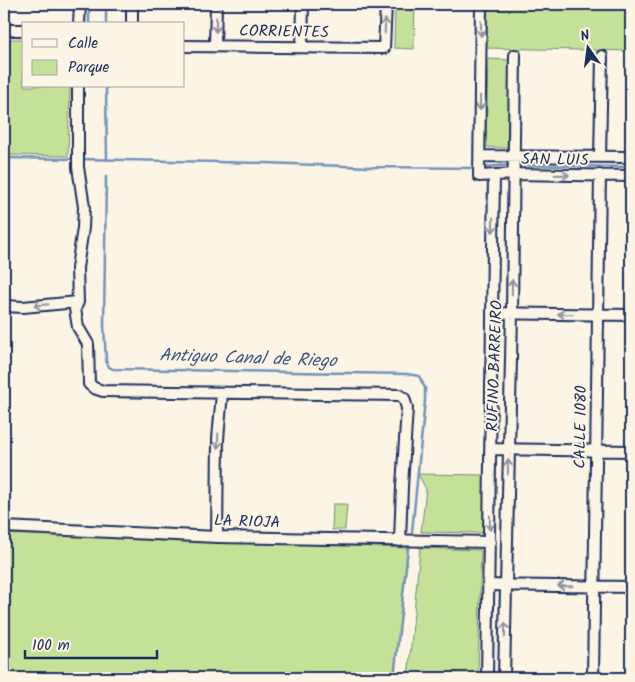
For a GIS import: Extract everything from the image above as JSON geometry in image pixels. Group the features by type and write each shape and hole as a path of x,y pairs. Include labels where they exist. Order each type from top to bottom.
{"street":[{"path":"79,22 80,4"},
{"path":"132,4 132,22"},
{"path":"216,4 216,46"},
{"path":"302,47 303,4"},
{"name":"CORRIENTES","path":"185,46 384,48 386,4"},
{"path":"480,156 481,4"},
{"path":"4,30 22,30"},
{"name":"RUFINO BARREIRO","path":"504,678 512,313 515,55"},
{"path":"600,157 602,56"},
{"path":"78,88 78,167 84,207 77,268 78,302 75,310 78,328 88,344 89,384 103,391 399,395 404,398 407,408 400,541"},
{"name":"SAN LUIS","path":"631,157 480,156 479,176 514,174 631,176"},
{"name":"CALLE 1080","path":"593,678 600,175"},
{"name":"RUFINO BARREIRO","path":"487,678 494,176"},
{"path":"4,306 23,307 78,302"},
{"path":"492,312 631,314"},
{"path":"217,537 218,439 222,393"},
{"path":"491,449 631,451"},
{"name":"LA RIOJA","path":"4,527 217,537 490,542"},
{"path":"489,585 631,587"}],"green space":[{"path":"395,4 415,4 414,49 394,48"},
{"path":"485,4 631,4 631,51 485,48"},
{"path":"4,39 22,39 22,88 70,88 68,156 4,155"},
{"path":"488,59 510,60 507,148 486,147"},
{"path":"418,474 484,475 483,533 421,532 426,489"},
{"path":"333,504 347,504 345,530 332,530"},
{"path":"4,534 408,548 394,678 4,678"},
{"path":"420,548 481,550 478,678 408,678"}],"waterway":[{"path":"89,4 89,22"},
{"name":"Antiguo Canal de Riego","path":"106,4 106,22"},
{"name":"Antiguo Canal de Riego","path":"106,88 107,160"},
{"path":"4,158 75,159"},
{"path":"80,159 477,168"},
{"path":"483,167 512,165"},
{"path":"517,165 631,167"},
{"name":"Antiguo Canal de Riego","path":"106,176 104,325 106,361 109,367 113,369 407,374 419,376 425,388 425,401 412,532"},
{"name":"Antiguo Canal de Riego","path":"394,678 408,548"}]}
